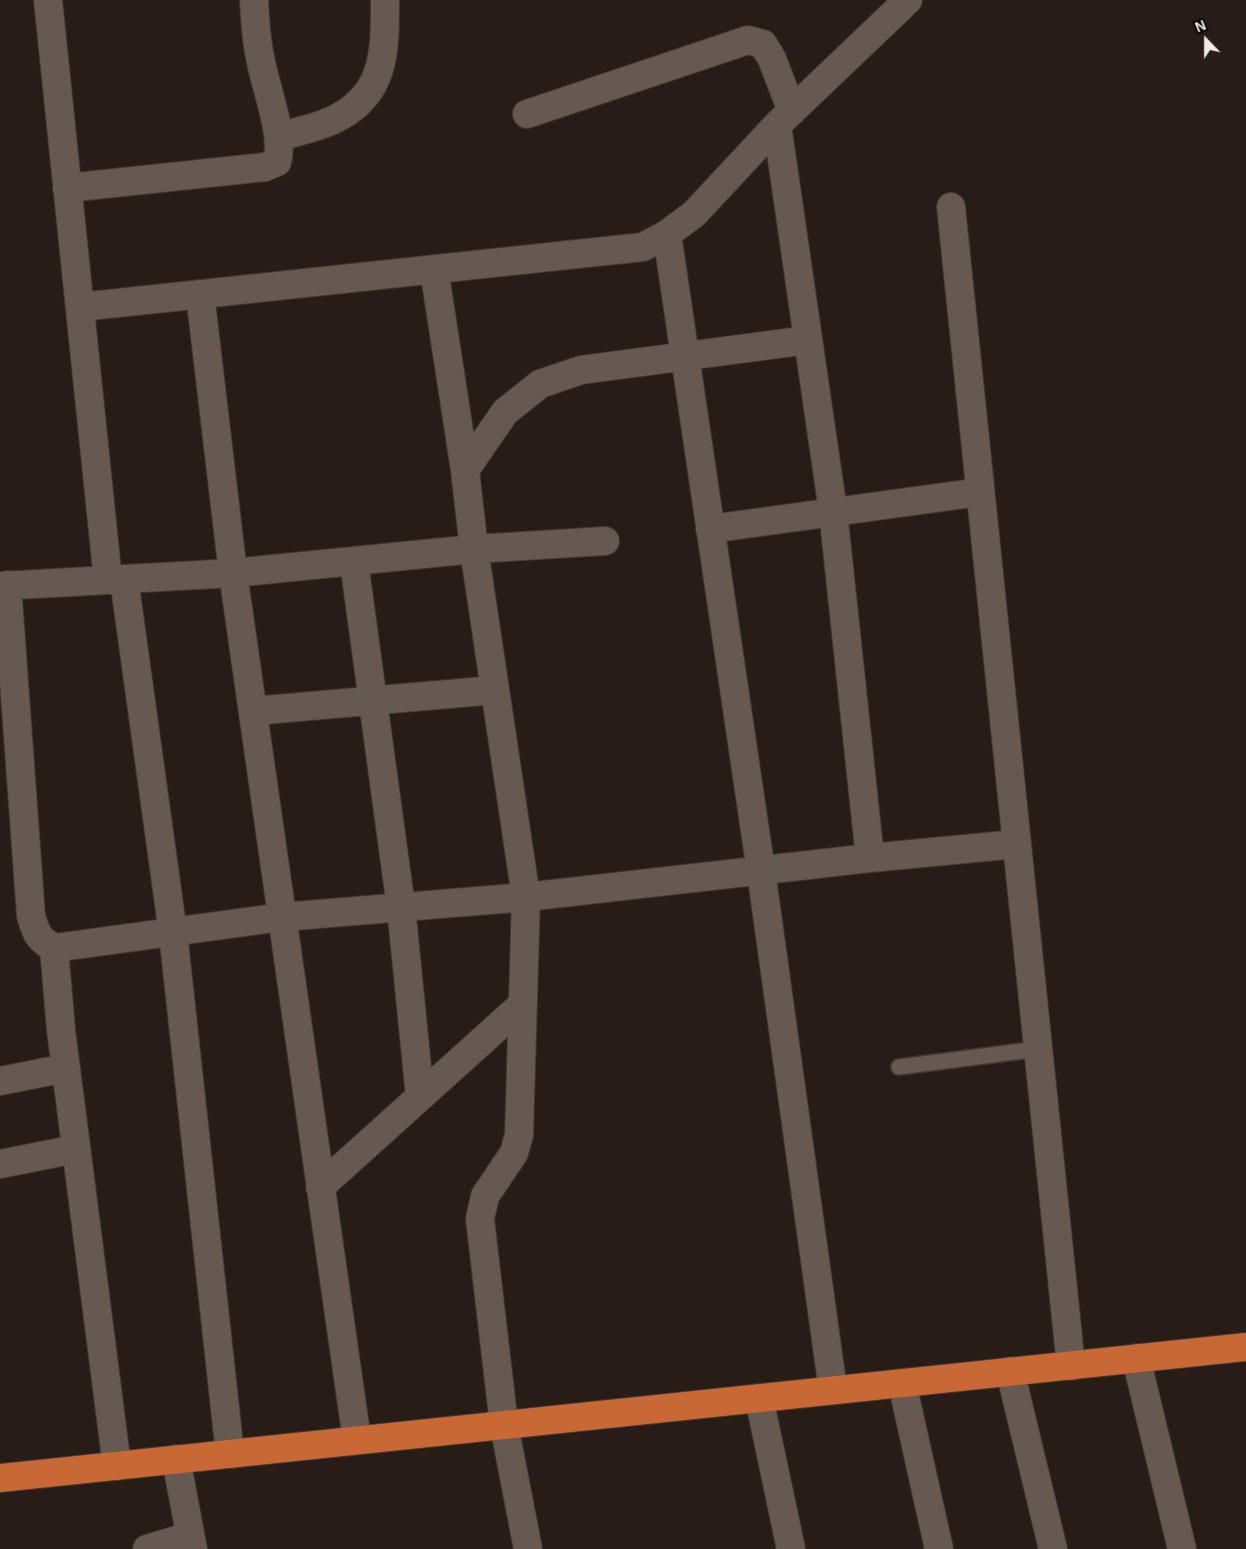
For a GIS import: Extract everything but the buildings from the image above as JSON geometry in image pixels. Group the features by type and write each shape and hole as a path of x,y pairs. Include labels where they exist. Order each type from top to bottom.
{"highway":[{"path":"0,1478 1246,1347"}],"street":[{"path":"48,0 80,307 116,580 173,932 230,1454"},
{"path":"67,188 265,166 278,162 280,152 279,137 259,55 254,0"},
{"path":"279,137 331,121 349,111 370,92 380,72 385,37 385,0"},
{"path":"80,307 643,247 667,234 694,214 784,118 908,0"},
{"path":"527,114 748,40 762,44 772,59 784,118 808,340 833,511 870,858"},
{"path":"951,207 1071,1366"},
{"path":"667,234 761,871 833,1390"},
{"path":"434,269 465,470 474,549 526,897 519,1135 514,1153 485,1196 480,1219 504,1425 528,1549"},
{"path":"200,294 233,573 357,1440"},
{"path":"465,470 505,412 540,384 580,370 808,340"},
{"path":"710,529 980,492"},
{"path":"605,542 474,549 233,573 4,586 32,916 36,931 42,940 54,948 282,917 526,897 870,858 1017,844"},
{"path":"354,562 401,907 420,1096"},
{"path":"253,711 495,690"},
{"path":"54,948 66,1068 116,1466"},
{"path":"320,1187 523,1004"},
{"path":"0,1081 66,1068"},
{"path":"0,1164 76,1149"},
{"path":"1136,1358 1182,1549"},
{"path":"1010,1371 1053,1549"},
{"path":"902,1383 939,1549"},
{"path":"759,1398 791,1549"},
{"path":"147,1549 191,1542 176,1460"}],"lane":[{"path":"900,1067 1038,1049"}]}
